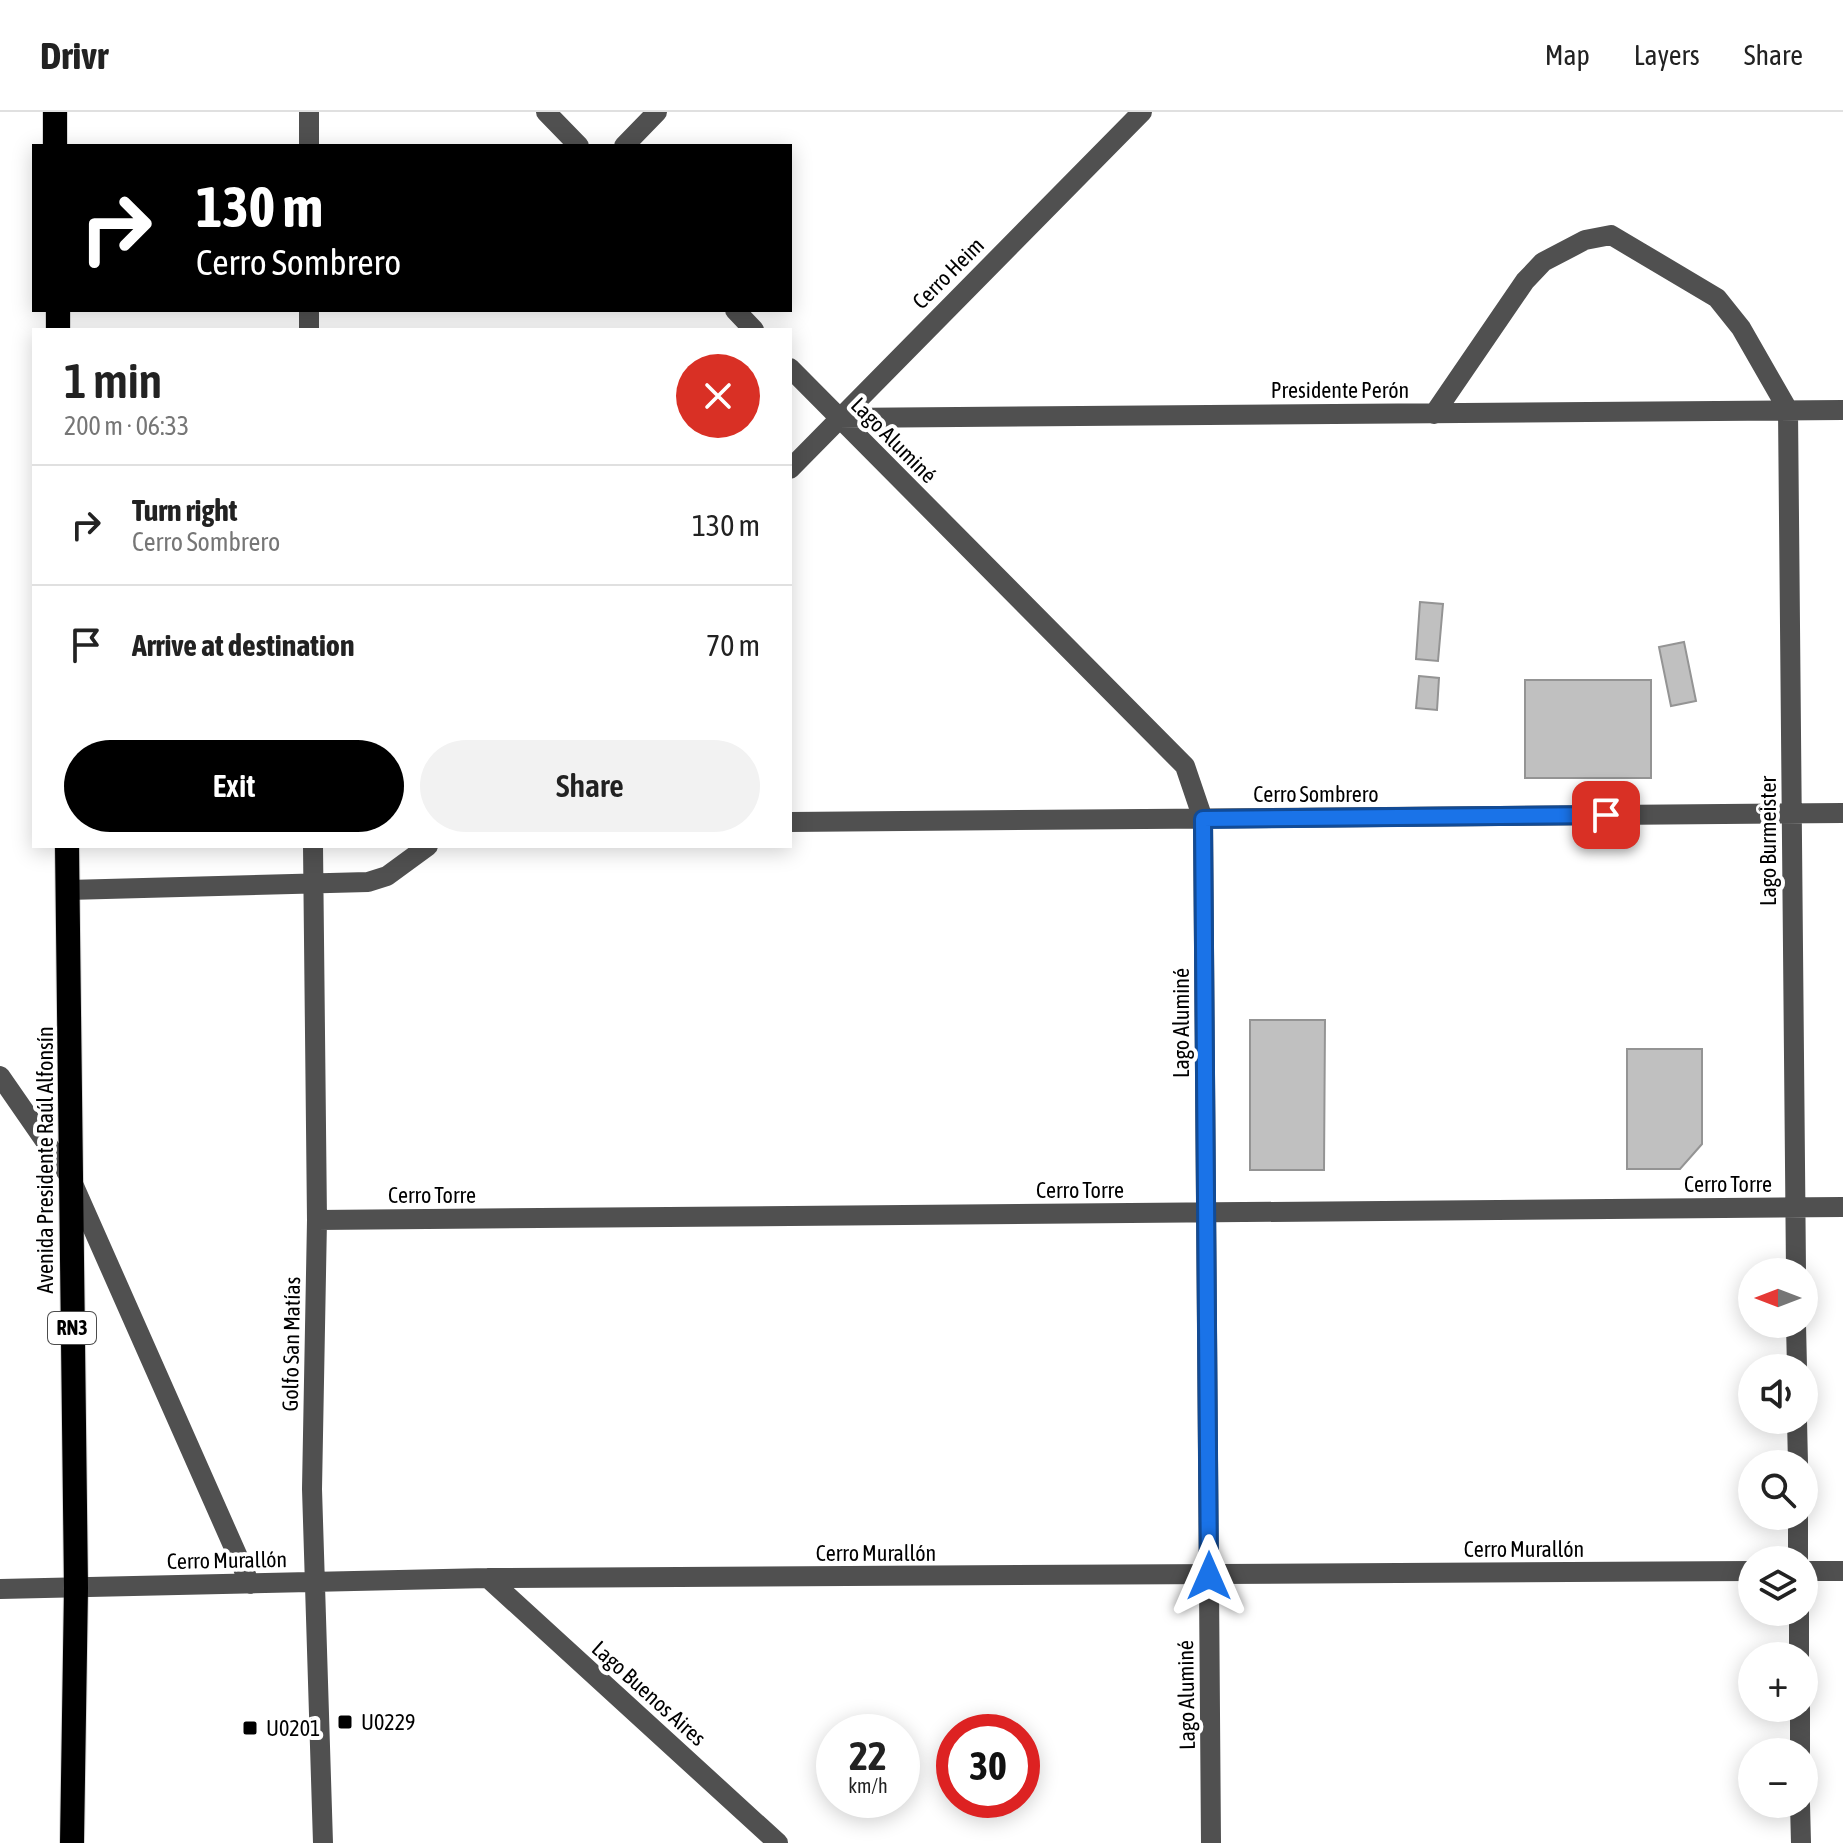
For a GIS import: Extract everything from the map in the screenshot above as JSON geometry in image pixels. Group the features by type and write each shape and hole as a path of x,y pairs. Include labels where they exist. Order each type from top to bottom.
{"highway":[{"path":"55,112 55,144"},
{"name":"Avenida Presidente Raúl Alfonsín","path":"67,848 76,1588 74,1843"}],"street":[{"path":"309,112 309,144"},
{"path":"546,112 577,144"},
{"path":"626,144 657,112"},
{"name":"Cerro Heim","path":"792,467 1142,112"},
{"path":"1434,414 1525,281 1543,262 1585,240 1611,235 1717,298 1741,328 1788,410"},
{"path":"737,312 752,328"},
{"name":"Lago Aluminé","path":"792,370 1185,766 1203,819 1211,1843"},
{"name":"Lago Burmeister","path":"1788,410 1796,1258"},
{"name":"Presidente Perón","path":"838,418 1843,410"},
{"name":"Cerro Sombrero","path":"792,822 1843,813"},
{"name":"Golfo San Matías","path":"313,848 317,1220 312,1489 323,1843"},
{"path":"68,890 368,882 387,876 425,848"},
{"path":"0,1076 70,1177 250,1584"},
{"name":"Cerro Torre","path":"317,1220 1843,1207"},
{"name":"Cerro Murallón","path":"0,1589 488,1578 1738,1571"},
{"path":"1818,1571 1843,1571"},
{"name":"Lago Buenos Aires","path":"488,1578 778,1843"},
{"path":"1800,1818 1801,1843"}],"building":[{"path":"1420,602 1443,604 1438,661 1416,659"},
{"path":"1684,642 1696,701 1671,706 1659,647"},
{"path":"1419,676 1439,678 1437,710 1416,708"},
{"path":"1525,680 1651,680 1651,778 1525,778"},
{"path":"1250,1020 1325,1020 1324,1170 1250,1170"},
{"path":"1627,1049 1702,1049 1702,1144 1680,1169 1627,1169"}],"place":[{"name":"U0229","path":"345,1722"},
{"name":"U0201","path":"250,1728"}],"route":[{"path":"1209,1576 1203,819 1606,815"}]}
